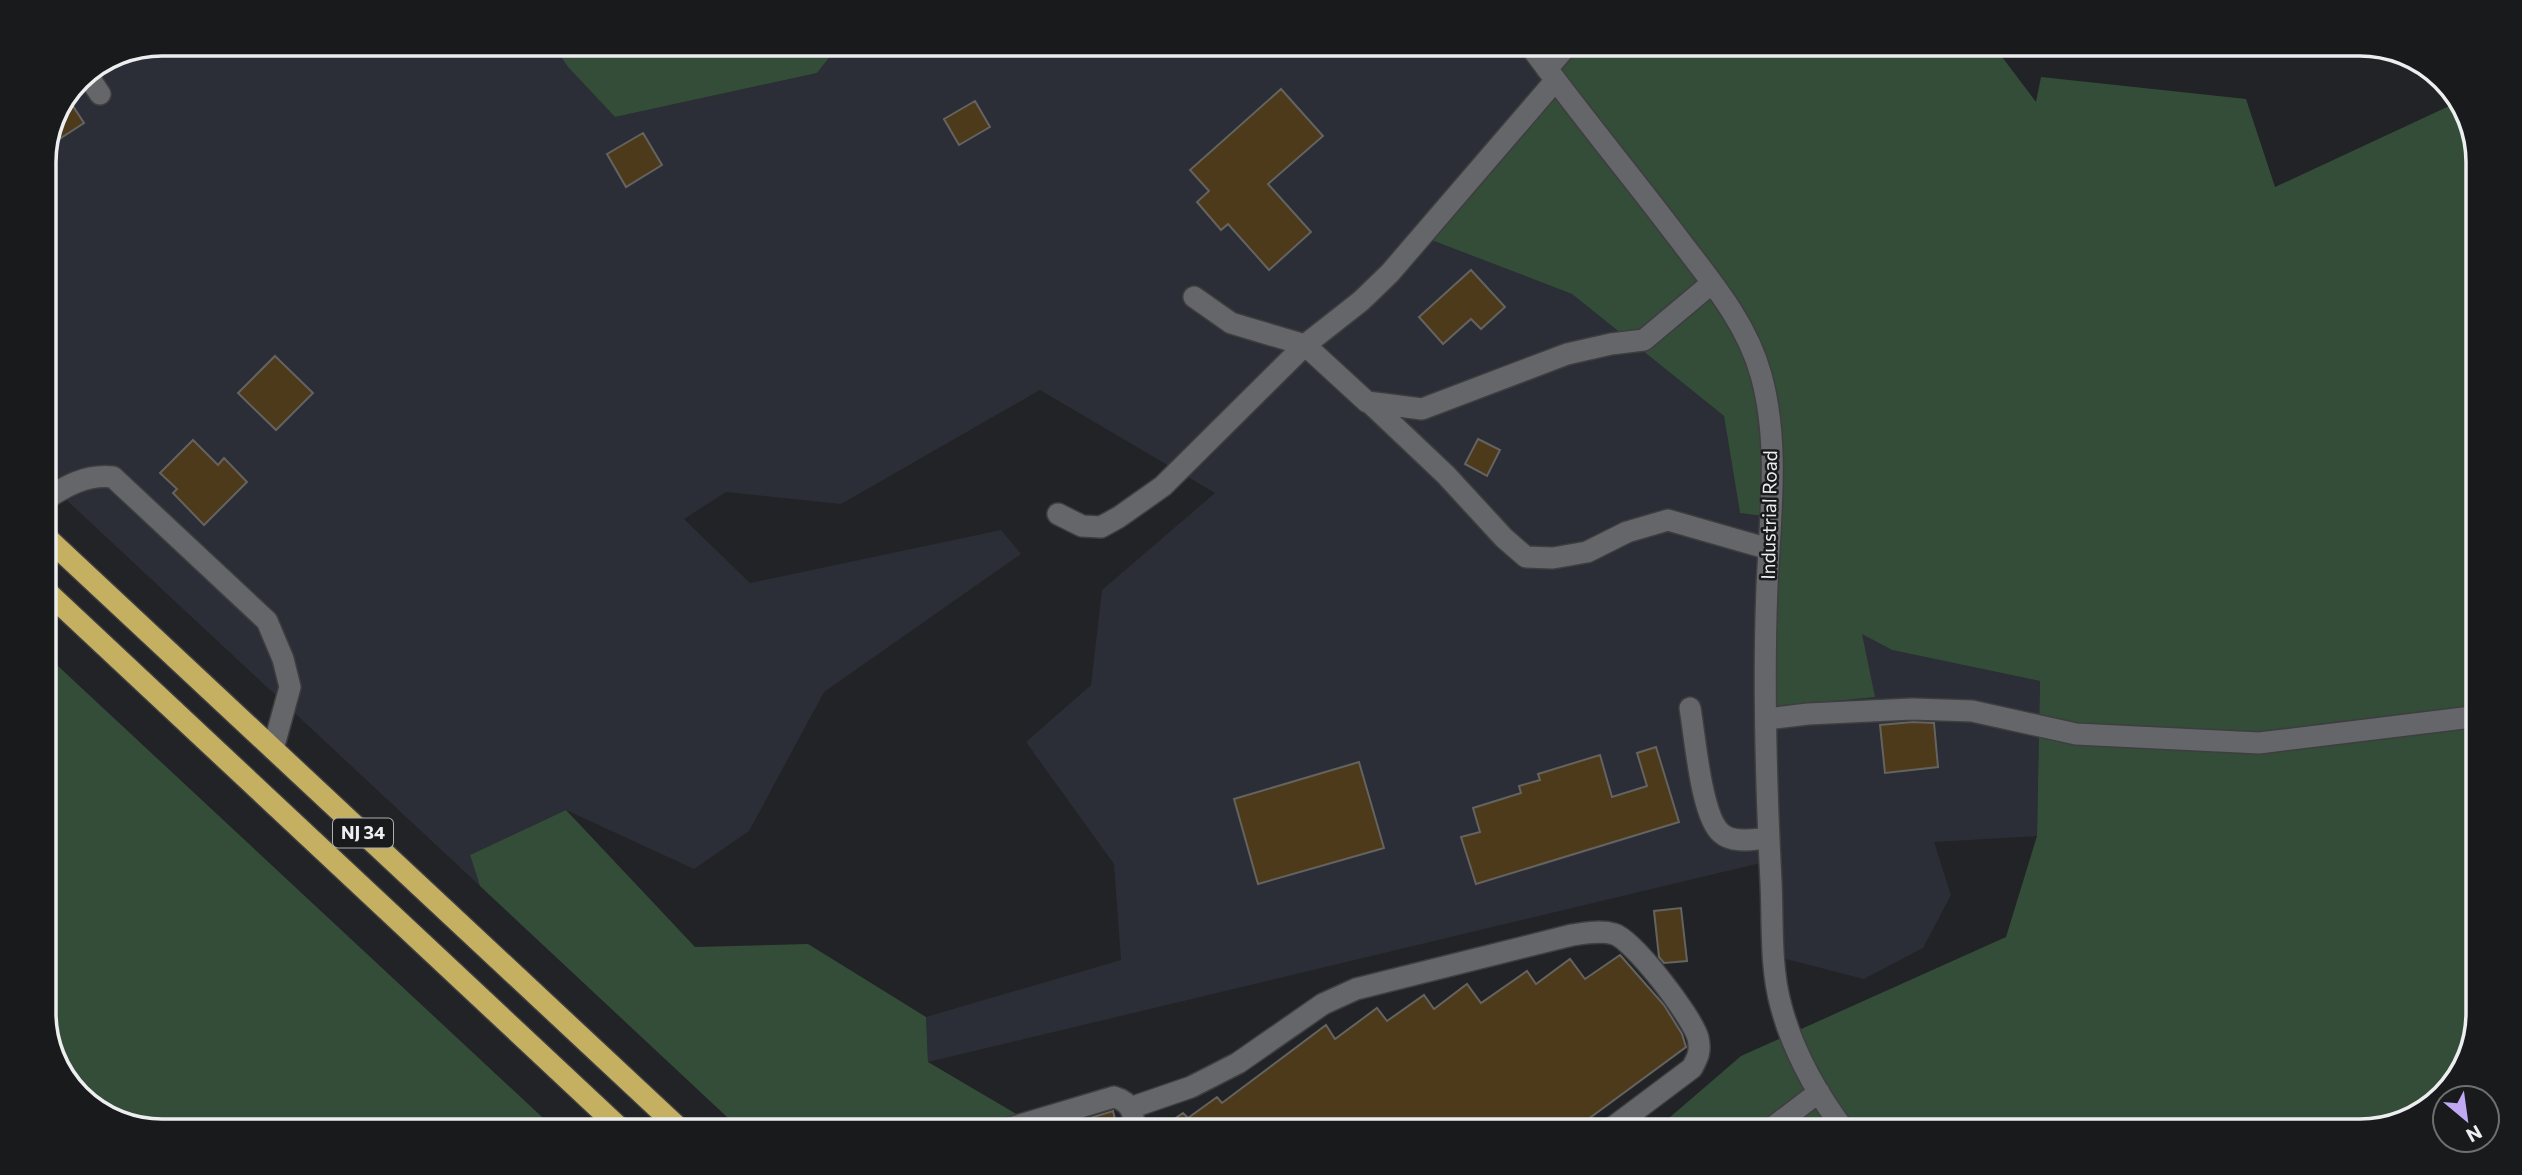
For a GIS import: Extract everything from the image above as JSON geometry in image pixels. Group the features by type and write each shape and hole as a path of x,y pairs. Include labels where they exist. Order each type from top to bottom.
{"highway":[{"name":"NJ 34","path":"56,546 669,1119"},
{"name":"NJ 34","path":"56,600 610,1119"}],"street":[{"name":"Industrial Road","path":"1537,56 1712,283 1746,338 1761,375 1767,404 1773,470 1766,654 1774,959 1780,1003 1800,1055 1837,1119"},
{"path":"1058,514 1082,526 1101,527 1163,486 1305,345 1361,301 1390,273 1551,75 1561,56"},
{"path":"92,83 100,94"},
{"path":"1369,402 1422,409 1567,354 1643,340 1712,283"},
{"path":"1194,298 1231,323 1305,345 1446,475 1526,558 1553,558 1587,552 1627,532 1668,520 1769,549"},
{"path":"56,493 74,482 97,475 113,477 267,621 283,659 290,687 274,749"},
{"path":"1690,708 1706,805 1712,822 1722,835 1738,840 1769,838"},
{"path":"1767,719 1808,714 1912,709 1972,711 2076,734 2259,743 2466,718"},
{"path":"1141,1119 1191,1087 1238,1063 1323,1004 1356,989 1572,935 1597,932 1616,934 1629,942 1698,1035 1700,1053 1692,1068 1624,1119"},
{"path":"1784,1119 1819,1092"},
{"path":"1039,1119 1114,1097 1124,1100 1130,1119"}],"shaded area":[{"path":"162,56 560,56 615,117 817,73 830,56 1536,56 1556,82 1421,236 1572,294 1724,416 1740,513 1780,518 1861,633 1892,650 2040,681 2037,836 1934,842 1951,895 1923,948 1864,979 1774,956 1773,860 928,1062 926,1017 1121,960 1114,864 1026,742 1091,685 1102,590 1215,493 1040,390 841,504 726,492 684,519 750,583 1001,530 1021,554 824,692 749,831 694,869 566,810 470,855 480,886 56,490 56,155 64,122 87,87 103,74 122,64"}],"green space":[{"path":"560,56 830,56 817,73 615,117"},
{"path":"1536,56 2001,56 2036,102 2041,77 2246,99 2275,187 2450,106 2458,122 2466,155 2466,1013 2458,1053 2440,1083 2431,1084 2430,1093 2407,1108 2380,1117 2360,1119 1668,1119 1741,1056 2006,937 2037,836 2040,681 1892,650 1862,634 1875,697 1773,707 1779,518 1740,513 1724,416 1572,294 1421,236 1556,83"},
{"path":"56,664 544,1119 162,1119 122,1111 92,1093 67,1060 56,1020"},
{"path":"566,810 695,947 808,944 926,1017 928,1062 1025,1119 729,1119 480,886 470,855"}],"building":[{"path":"1281,89 1323,136 1268,184 1311,232 1269,270 1228,224 1221,230 1197,202 1209,191 1190,170"},
{"path":"975,101 990,127 959,145 944,119"},
{"path":"73,106 84,123 59,139"},
{"path":"643,133 662,165 626,187 607,154"},
{"path":"1471,270 1505,307 1481,329 1471,319 1443,344 1419,317"},
{"path":"275,356 313,393 276,430 238,393"},
{"path":"1478,439 1500,450 1487,476 1465,464"},
{"path":"193,440 218,465 224,458 247,482 204,525 173,493 177,489 160,473"},
{"path":"1934,723 1938,767 1885,773 1880,725"},
{"path":"1656,747 1679,822 1476,884 1461,837 1480,832 1473,808 1521,793 1519,786 1540,780 1538,774 1600,755 1612,797 1647,786 1637,753"},
{"path":"1359,762 1384,848 1258,884 1234,799"},
{"path":"1681,908 1687,961 1664,963 1659,957 1654,911"},
{"path":"1620,955 1664,1005 1682,1034 1686,1047 1588,1119 1174,1119 1183,1113 1188,1118 1217,1097 1222,1103 1326,1025 1335,1039 1377,1008 1387,1021 1424,995 1434,1009 1467,984 1481,1003 1527,971 1536,984 1570,959 1585,979"},
{"path":"1113,1111 1115,1119 1087,1119"}]}
